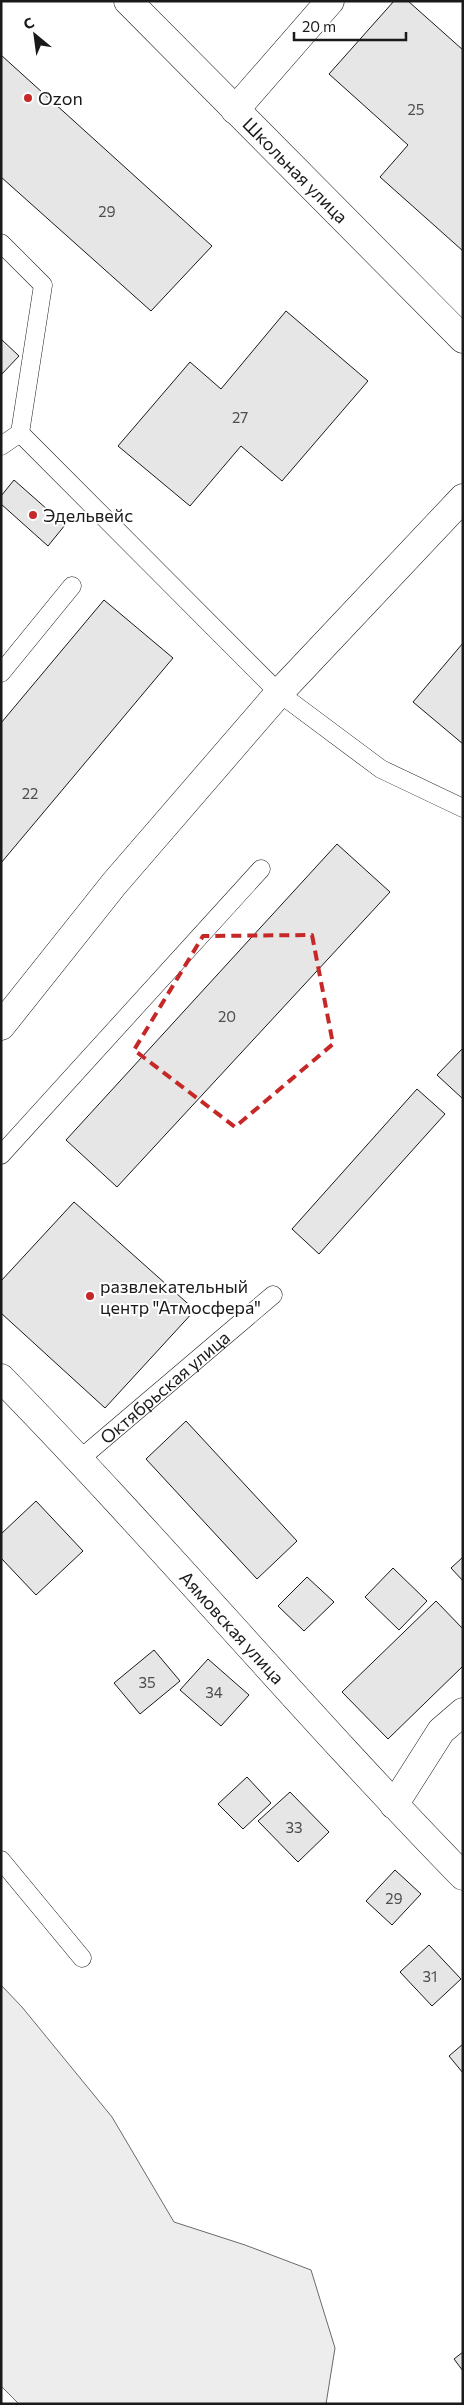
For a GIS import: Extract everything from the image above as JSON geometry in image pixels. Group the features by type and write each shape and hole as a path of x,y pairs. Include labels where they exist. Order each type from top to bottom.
{"street":[{"name":"Школьная улица","path":"128,1 234,110 458,326"},
{"path":"234,110 330,1"},
{"path":"1,1026 114,884 280,693 463,498"},
{"name":"Аямовская улица","path":"1,1378 80,1459 394,1806 463,1876"},
{"path":"394,1806 441,1731 463,1712"}],"lane":[{"path":"1,243 43,285 20,433 1,446"},
{"path":"20,433 280,693 381,769 463,808"},
{"path":"1,673 72,586"},
{"path":"1,1155 261,869"},
{"name":"Октябрьская улица","path":"80,1459 273,1295"},
{"path":"1,1860 82,1958"}],"highlighted area":[{"path":"312,935 333,1044 235,1127 134,1050 203,936"}],"shaded area":[{"path":"1,1985 22,2007 112,2117 174,2222 245,2245 311,2270 335,2348 326,2404 19,2404 1,2386"}],"building":[{"path":"394,1 408,1 463,50 463,251 380,177 408,145 329,74"},
{"path":"1,55 212,246 151,311 1,177"},
{"path":"286,311 368,381 282,481 241,446 190,506 118,446 190,362 221,389"},
{"path":"1,339 19,356 1,375"},
{"name":"Эдельвейс","path":"14,480 65,525 48,546 1,504 1,496"},
{"path":"104,600 173,658 1,863 1,723"},
{"path":"463,643 463,744 413,702"},
{"path":"337,844 390,892 117,1187 66,1140"},
{"path":"463,1048 463,1099 437,1075"},
{"path":"417,1089 445,1114 319,1254 292,1229"},
{"name":"развлекательный центр \"Атмосфера\"","path":"74,1202 195,1310 105,1408 1,1313 1,1281"},
{"path":"186,1421 297,1541 257,1579 146,1459"},
{"path":"36,1501 83,1551 36,1595 1,1558 1,1534"},
{"path":"463,1557 463,1581 451,1568"},
{"path":"393,1568 427,1601 399,1630 365,1597"},
{"path":"307,1577 334,1602 304,1631 278,1606"},
{"path":"436,1601 463,1629 463,1666 388,1739 342,1692"},
{"path":"154,1650 180,1681 140,1714 114,1683"},
{"path":"208,1659 249,1695 221,1726 180,1690"},
{"path":"247,1777 271,1803 243,1829 218,1804"},
{"path":"290,1792 329,1832 298,1862 258,1821"},
{"path":"395,1870 421,1894 392,1925 366,1901"},
{"path":"429,1945 461,1979 432,2006 400,1972"},
{"path":"463,2044 463,2073 449,2056"},
{"path":"463,2352 463,2371 454,2359"}],"place":[{"name":"Ozon","path":"28,98"},
{"name":"Эдельвейс","path":"33,515"},
{"name":"развлекательный центр \"Атмосфера\"","path":"90,1296"}]}
